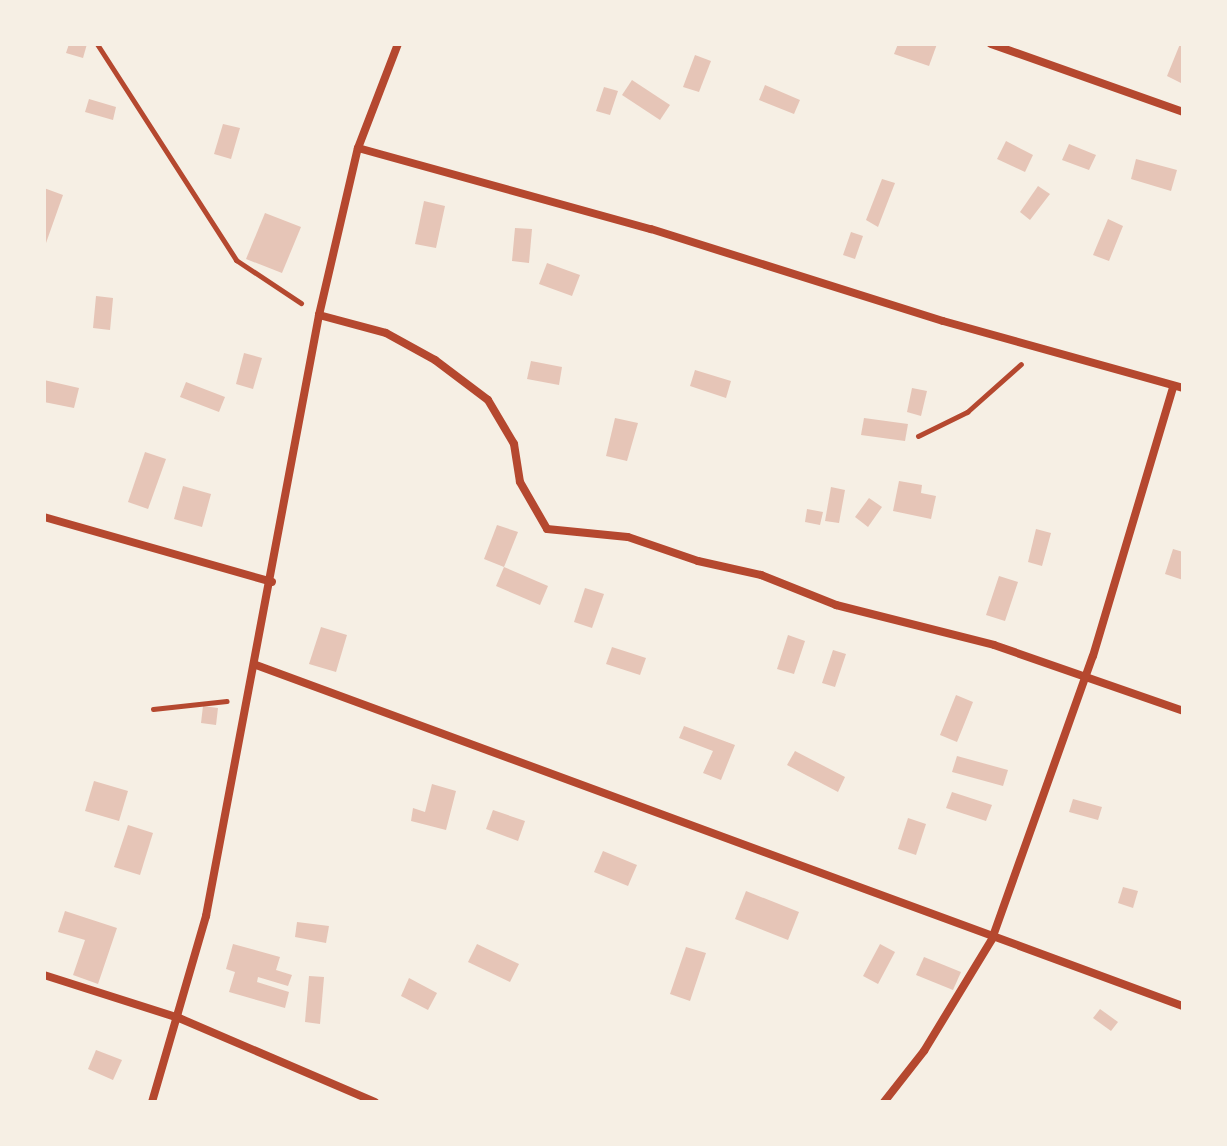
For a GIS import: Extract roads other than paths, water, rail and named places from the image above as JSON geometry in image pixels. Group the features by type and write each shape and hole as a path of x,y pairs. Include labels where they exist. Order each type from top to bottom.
{"street":[{"path":"152,1102 179,1018 206,916 272,582 319,315 358,148 398,44"},
{"path":"991,44 1183,112"},
{"path":"358,148 651,229 1178,388 1084,678 992,939 924,1051 884,1102"},
{"path":"319,315 386,333 435,360 488,400 514,444 520,482 547,529 628,537 698,561 761,575 863,613 994,645 1183,711"},
{"path":"44,517 272,582"},
{"path":"256,665 992,939 1183,1006"},
{"path":"44,975 179,1018 375,1102"}]}
